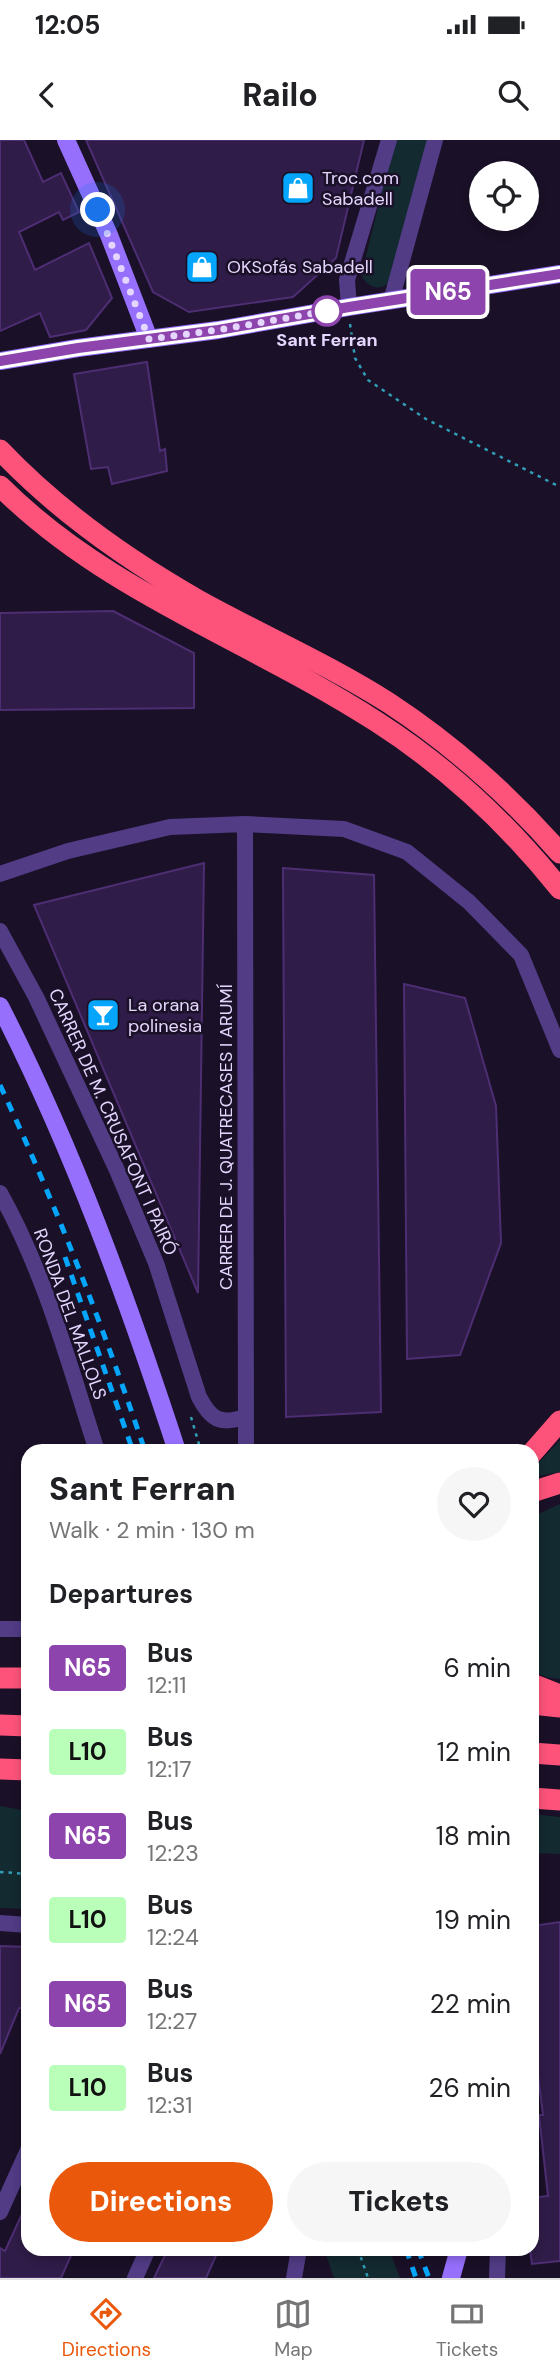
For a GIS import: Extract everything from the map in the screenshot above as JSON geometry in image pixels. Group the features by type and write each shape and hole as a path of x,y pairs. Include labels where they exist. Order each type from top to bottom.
{"highway":[{"path":"0,450 47,494 146,568 200,601 344,676 413,720 492,783 560,853"},
{"path":"0,486 64,541 109,573 163,605 305,680 407,742 450,775 491,813 560,890"},
{"path":"539,1445 560,1421"},
{"path":"539,1490 560,1483"},
{"path":"0,1678 21,1678"},
{"path":"539,1687 560,1695"},
{"path":"539,1705 560,1707"},
{"path":"0,1725 21,1726"},
{"path":"539,1754 560,1755"},
{"path":"0,1769 21,1770"},
{"path":"539,1798 560,1800"}],"main road":[{"path":"66,140 109,235 149,339"},
{"path":"2,362 560,274"},
{"path":"0,1006 51,1110 106,1244 175,1444"},
{"path":"451,2278 456,2256"}],"street":[{"path":"349,307 347,280 389,140"},
{"path":"391,300 435,140"},
{"path":"0,874 68,851 170,827 245,824 344,829 407,852 469,902 521,955 560,1050"},
{"name":"CARRER DE J. QUATRECASES I ARUMÍ","path":"245,824 246,1444"},
{"name":"CARRER DE M. CRUSAFONT I PAIRÓ","path":"0,931 36,997 117,1168 156,1263 199,1397 207,1412 218,1421 233,1421 245,1416"},
{"name":"RONDA DEL MALLOLS","path":"0,1193 18,1225 55,1320 95,1444"},
{"path":"0,1629 21,1629"},
{"path":"0,1923 21,1924"},
{"path":"0,2212 21,2166"},
{"path":"135,2278 145,2256"},
{"path":"294,2278 298,2256"},
{"path":"497,2278 498,2256"}],"path":[{"path":"349,307 355,358 368,380 426,419 560,487"},
{"path":"191,1417 199,1444"},
{"path":"0,1872 21,1874"},
{"path":"360,2256 368,2278"}],"shaded area":[{"path":"395,140 430,140 393,279 385,286 373,287 362,277 363,268"},
{"path":"560,1440 560,1472 539,1476 539,1462"},
{"path":"560,1504 560,1679 539,1674 539,1514"},
{"path":"0,1806 21,1810 21,1909 0,1908"},
{"path":"539,1815 560,1817 560,1854 539,1853"},
{"path":"326,2256 392,2256 400,2278 334,2278"}],"building":[{"path":"0,140 24,140 43,182 61,173 79,212 63,220 59,212 19,232 35,270 89,243 112,298 86,330 50,337 40,313 0,331"},
{"path":"86,140 364,140 336,258 293,297 189,312 153,292"},
{"path":"147,362 160,451 165,449 167,471 112,484 108,467 91,469 74,374"},
{"path":"113,611 194,653 194,708 0,710 0,613"},
{"path":"204,863 198,1293 34,905"},
{"path":"283,868 374,875 381,1412 286,1417"},
{"path":"404,984 465,998 496,1106 501,1243 460,1355 407,1359"},
{"path":"560,1922 560,2261 532,2264 531,2256 539,2256 539,2197 548,2196 539,2115 543,2115 539,2083 539,1925"},
{"path":"0,1946 21,1947 21,2008 0,2054"},
{"path":"21,2216 21,2256 71,2256 61,2278 0,2278 0,2248 5,2251"},
{"path":"165,2256 216,2256 206,2278 154,2278"}],"railway":[{"path":"0,1085 78,1266 143,1444"},
{"path":"65,1257 131,1444"},
{"path":"408,2256 416,2278"},
{"path":"421,2256 429,2278"}],"bus line":[{"name":"N65","path":"0,361 218,330 560,274"}],"place":[{"name":"Troc.com Sabadell","path":"298,188"},
{"name":"OKSofás Sabadell","path":"202,267"},
{"name":"Sant Ferran","path":"327,311"},
{"name":"La orana polinesia","path":"103,1015"}],"route":[{"path":"98,210 149,339 327,311"}]}
